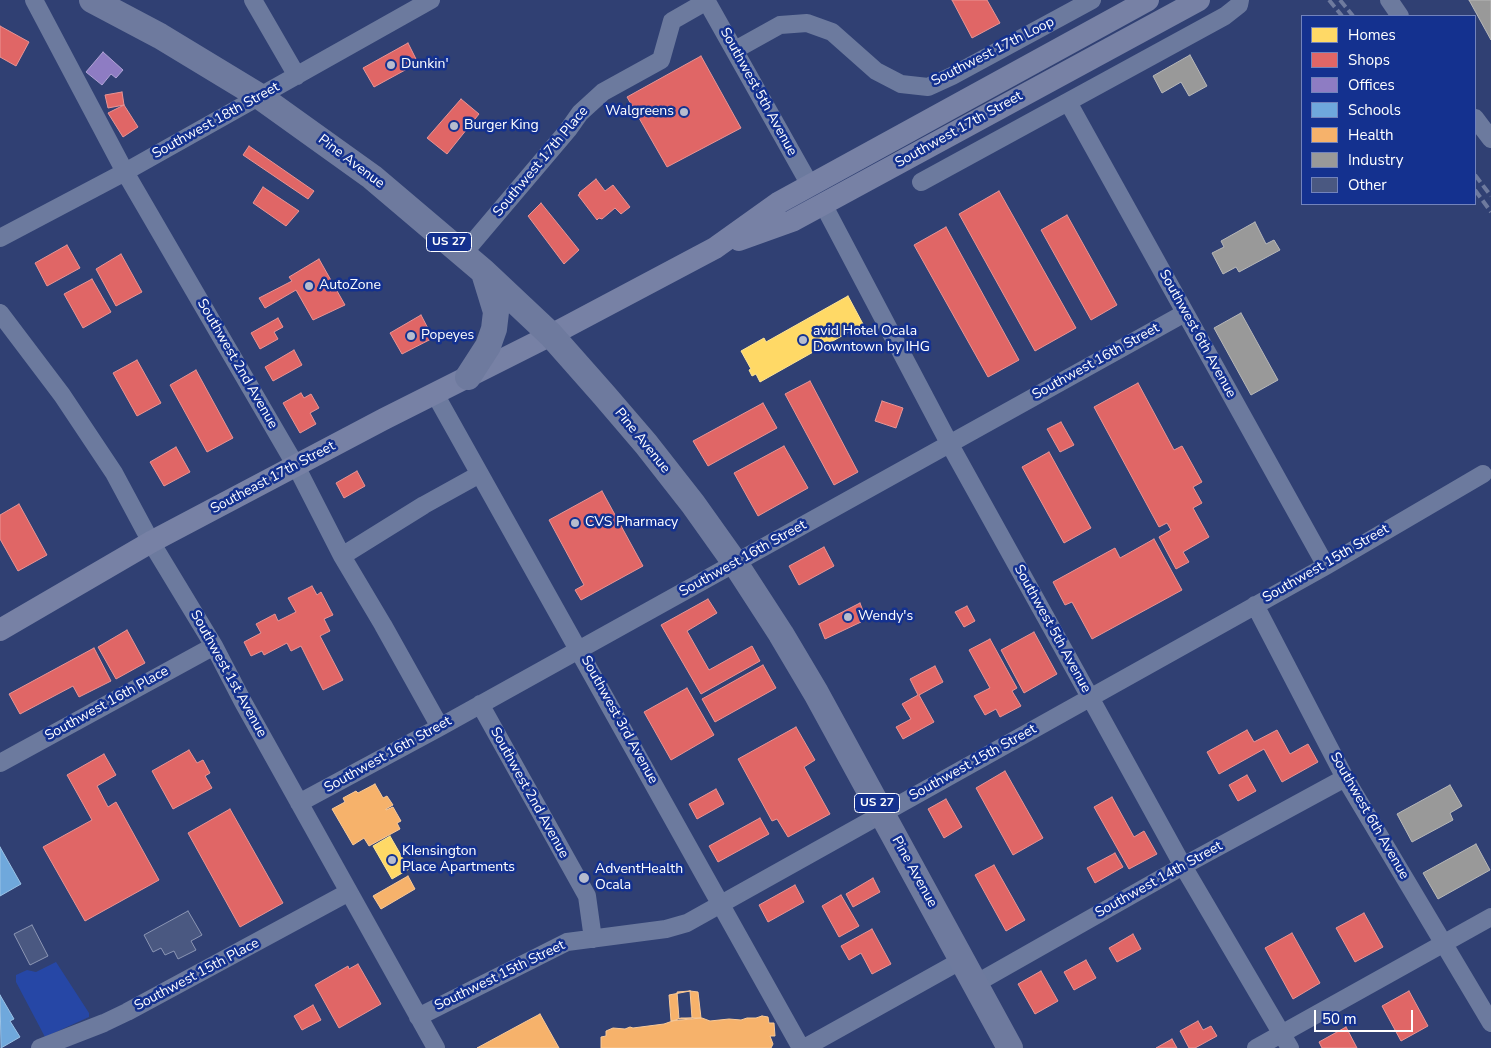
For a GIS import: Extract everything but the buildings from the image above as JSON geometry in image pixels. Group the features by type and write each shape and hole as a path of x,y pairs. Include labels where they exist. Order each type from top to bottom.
{"highway":[{"name":"Pine Avenue","path":"92,0 160,36 259,96 372,176 484,272 551,335 646,444 693,504 781,634 883,814 1010,1048"},
{"path":"468,377 488,346 494,329 496,312 484,272"}],"main road":[{"name":"Southwest 17th Street","path":"551,335 714,248 778,203 810,185 1148,0"},
{"name":"Southwest 17th Street","path":"714,248 792,221 1199,0"},
{"name":"Southeast 17th Street","path":"0,630 151,542 551,335"}],"street":[{"name":"Southwest 2nd Avenue","path":"34,0 125,172 296,466 342,556 440,727"},
{"path":"253,0 297,76"},
{"name":"Southwest 18th Street","path":"0,238 125,172 431,0"},
{"name":"Southwest 17th Loop","path":"735,50 780,25 807,23 832,32 876,71 901,84 928,87 952,76 1092,0"},
{"path":"921,182 1225,16 1239,5 1240,0"},
{"path":"1388,0 1399,15"},
{"name":"Southwest 5th Avenue","path":"706,1 810,185"},
{"name":"Southwest 17th Place","path":"462,254 568,130 580,113 603,92 661,60 672,22 706,1"},
{"name":"Southwest 6th Avenue","path":"1068,102 1326,566"},
{"path":"1476,119 1491,139"},
{"name":"Southwest 5th Avenue","path":"823,204 949,444 1183,866 1285,1041"},
{"name":"Southwest 1st Avenue","path":"0,313 62,395 109,466 151,542 214,646 243,702 436,1048"},
{"name":"Southwest 16th Street","path":"299,803 735,564 1185,313"},
{"name":"Southwest 3rd Avenue","path":"434,394 802,1048"},
{"path":"342,556 424,505 480,474"},
{"name":"Southwest 15th Street","path":"418,1017 567,942 676,927 688,923 1326,566 1483,474"},
{"name":"Southwest 6th Avenue","path":"1255,605 1345,778 1491,1023"},
{"name":"Southwest 16th Place","path":"0,763 214,646"},
{"name":"Southwest 2nd Avenue","path":"480,704 587,896 593,939"},
{"name":"Southwest 14th Street","path":"975,984 1183,866 1345,778"},
{"name":"Southwest 15th Place","path":"40,1048 127,1012 349,892"},
{"path":"1256,1048 1285,1041 1491,917"},
{"path":"802,1048 962,960"}],"shaded area":[{"path":"56,962 89,1013 89,1017 45,1037 16,982 16,975 27,970 36,972"}],"railway":[{"path":"1329,0 1341,15"},
{"path":"1340,0 1352,15"},
{"path":"1476,176 1491,196"},
{"path":"1476,191 1491,212"}],"place":[{"name":"Dunkin'","path":"391,65"},
{"name":"Walgreens","path":"684,112"},
{"name":"Burger King","path":"454,126"},
{"name":"AutoZone","path":"309,286"},
{"name":"Popeyes","path":"411,336"},
{"name":"avid Hotel Ocala Downtown by IHG","path":"803,340"},
{"name":"CVS Pharmacy","path":"575,523"},
{"name":"Wendy's","path":"848,617"},
{"name":"KIensington Place Apartments","path":"392,860"},
{"name":"AdventHealth Ocala","path":"584,878"}]}
